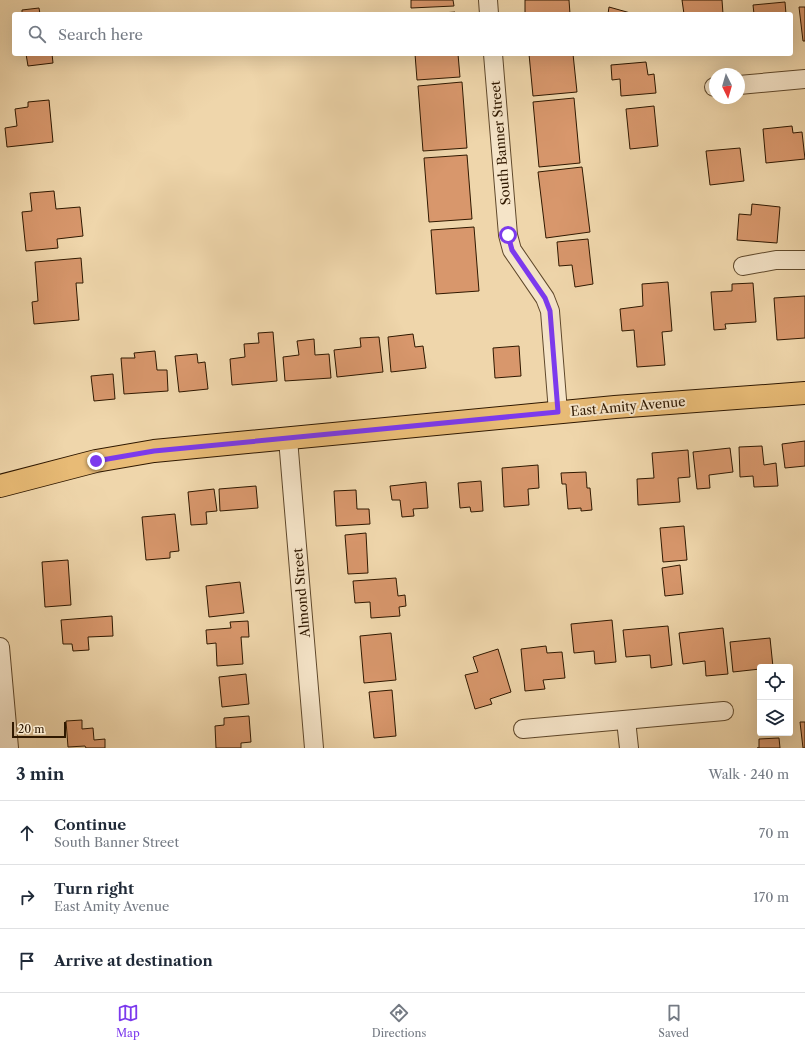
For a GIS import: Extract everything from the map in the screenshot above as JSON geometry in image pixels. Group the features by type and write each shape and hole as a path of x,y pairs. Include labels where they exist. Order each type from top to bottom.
{"main road":[{"name":"East Amity Avenue","path":"0,486 96,461 154,451 615,406 805,393"}],"street":[{"path":"488,0 489,12"},
{"name":"South Banner Street","path":"493,56 508,235 512,250 545,298 550,311 558,412"},
{"path":"745,84 805,79"},
{"path":"743,266 776,260 805,260"},
{"name":"Almond Street","path":"288,439 314,748"},
{"path":"0,647 9,748"},
{"path":"523,729 724,711"},
{"path":"626,720 629,748"}],"building":[{"path":"411,0 453,0 454,6 411,8"},
{"path":"525,0 569,0 570,12 525,12"},
{"path":"682,0 722,0 723,12 684,12"},
{"path":"785,2 786,12 754,12 753,5"},
{"path":"609,7 627,12 608,12"},
{"path":"799,7 805,7 805,41 803,41"},
{"path":"39,8 40,12 22,12 22,10"},
{"path":"26,56 52,56 53,63 28,66"},
{"path":"415,56 458,56 460,77 417,80"},
{"path":"529,56 573,56 577,92 533,96"},
{"path":"646,62 648,75 654,74 656,93 621,96 620,79 612,80 611,65"},
{"path":"462,82 467,148 423,151 418,86"},
{"path":"574,98 580,163 539,167 533,102"},
{"path":"49,100 53,142 7,147 5,128 17,126 15,109 28,107 28,102"},
{"path":"654,106 658,146 630,149 626,109"},
{"path":"792,126 793,133 802,132 805,159 766,163 763,129"},
{"path":"740,148 744,181 710,185 706,151"},
{"path":"467,155 472,219 429,222 424,158"},
{"path":"582,167 590,232 546,238 538,172"},
{"path":"54,191 56,209 80,207 83,236 57,239 58,248 26,251 22,212 32,211 30,193"},
{"path":"752,204 780,207 777,243 737,240 739,214 751,215"},
{"path":"474,227 479,291 436,294 431,230"},
{"path":"588,239 593,284 575,287 572,265 559,266 557,242"},
{"path":"81,258 83,283 76,283 79,320 34,324 32,302 38,301 35,262"},
{"path":"668,282 672,331 662,332 665,365 637,367 634,330 622,331 620,309 643,306 642,284"},
{"path":"753,283 756,322 725,324 726,329 714,330 711,292 732,291 732,284"},
{"path":"805,296 805,338 777,340 774,298"},
{"path":"273,332 277,381 232,385 230,359 245,357 244,344 259,343 258,333"},
{"path":"413,334 415,347 423,346 426,368 391,372 388,337"},
{"path":"379,337 383,372 337,377 334,350 361,347 360,338"},
{"path":"314,339 315,355 329,354 331,378 285,381 283,357 299,355 297,341"},
{"path":"519,346 521,376 495,378 493,348"},
{"path":"155,351 157,370 167,370 168,391 124,394 121,358 135,358 134,353"},
{"path":"197,354 198,363 205,362 208,389 179,392 175,356"},
{"path":"113,374 115,399 94,401 91,376"},
{"path":"805,441 805,466 785,468 782,444"},
{"path":"762,446 764,465 776,463 778,486 754,487 753,476 740,477 739,447"},
{"path":"730,448 733,472 709,475 710,488 697,489 693,452"},
{"path":"688,450 690,477 678,478 680,502 638,505 637,479 654,478 652,453"},
{"path":"538,465 539,488 528,489 529,505 504,507 502,468"},
{"path":"586,472 587,488 590,488 592,510 581,511 581,508 568,509 566,484 562,484 561,473"},
{"path":"481,481 483,511 471,512 470,507 460,508 458,483"},
{"path":"426,482 428,508 413,509 414,516 402,517 400,500 392,500 390,486"},
{"path":"256,486 258,508 220,511 219,489"},
{"path":"214,489 217,511 206,512 207,524 191,525 188,492"},
{"path":"356,490 357,509 369,509 370,524 336,526 334,491"},
{"path":"175,514 179,551 170,552 170,558 146,560 142,517"},
{"path":"684,526 687,560 663,562 660,528"},
{"path":"366,533 368,573 348,574 345,535"},
{"path":"68,560 71,605 45,607 42,562"},
{"path":"680,565 683,594 665,596 662,568"},
{"path":"396,578 398,596 405,595 406,606 399,607 400,616 371,618 370,602 355,603 353,581"},
{"path":"240,582 244,613 209,617 206,586"},
{"path":"112,616 113,636 88,637 89,650 73,651 72,644 63,644 61,620"},
{"path":"612,620 616,662 595,664 594,651 574,653 571,624"},
{"path":"248,621 249,637 241,637 243,664 217,666 216,643 207,644 206,630 231,628 230,622"},
{"path":"668,626 672,665 651,668 650,655 626,657 623,630"},
{"path":"723,628 728,674 706,676 705,661 683,664 679,633"},
{"path":"391,633 396,680 364,683 360,636"},
{"path":"770,638 773,664 757,664 757,669 733,672 730,642"},
{"path":"546,646 547,653 562,652 565,678 543,680 545,689 525,691 521,649"},
{"path":"498,649 511,692 490,699 492,704 475,709 465,675 478,672 473,657"},
{"path":"246,674 249,704 222,707 219,677"},
{"path":"392,690 396,736 374,738 369,692"},
{"path":"249,716 251,742 241,743 241,748 216,748 215,726 224,725 224,718"},
{"path":"82,720 82,729 93,728 94,740 105,739 105,748 86,748 85,746 68,747 66,721"},
{"path":"800,722 805,722 805,748 803,748"},
{"path":"779,738 780,748 759,748 759,739"}],"route":[{"path":"96,461 154,451 558,412 550,311 545,298 512,250 508,235"}]}
